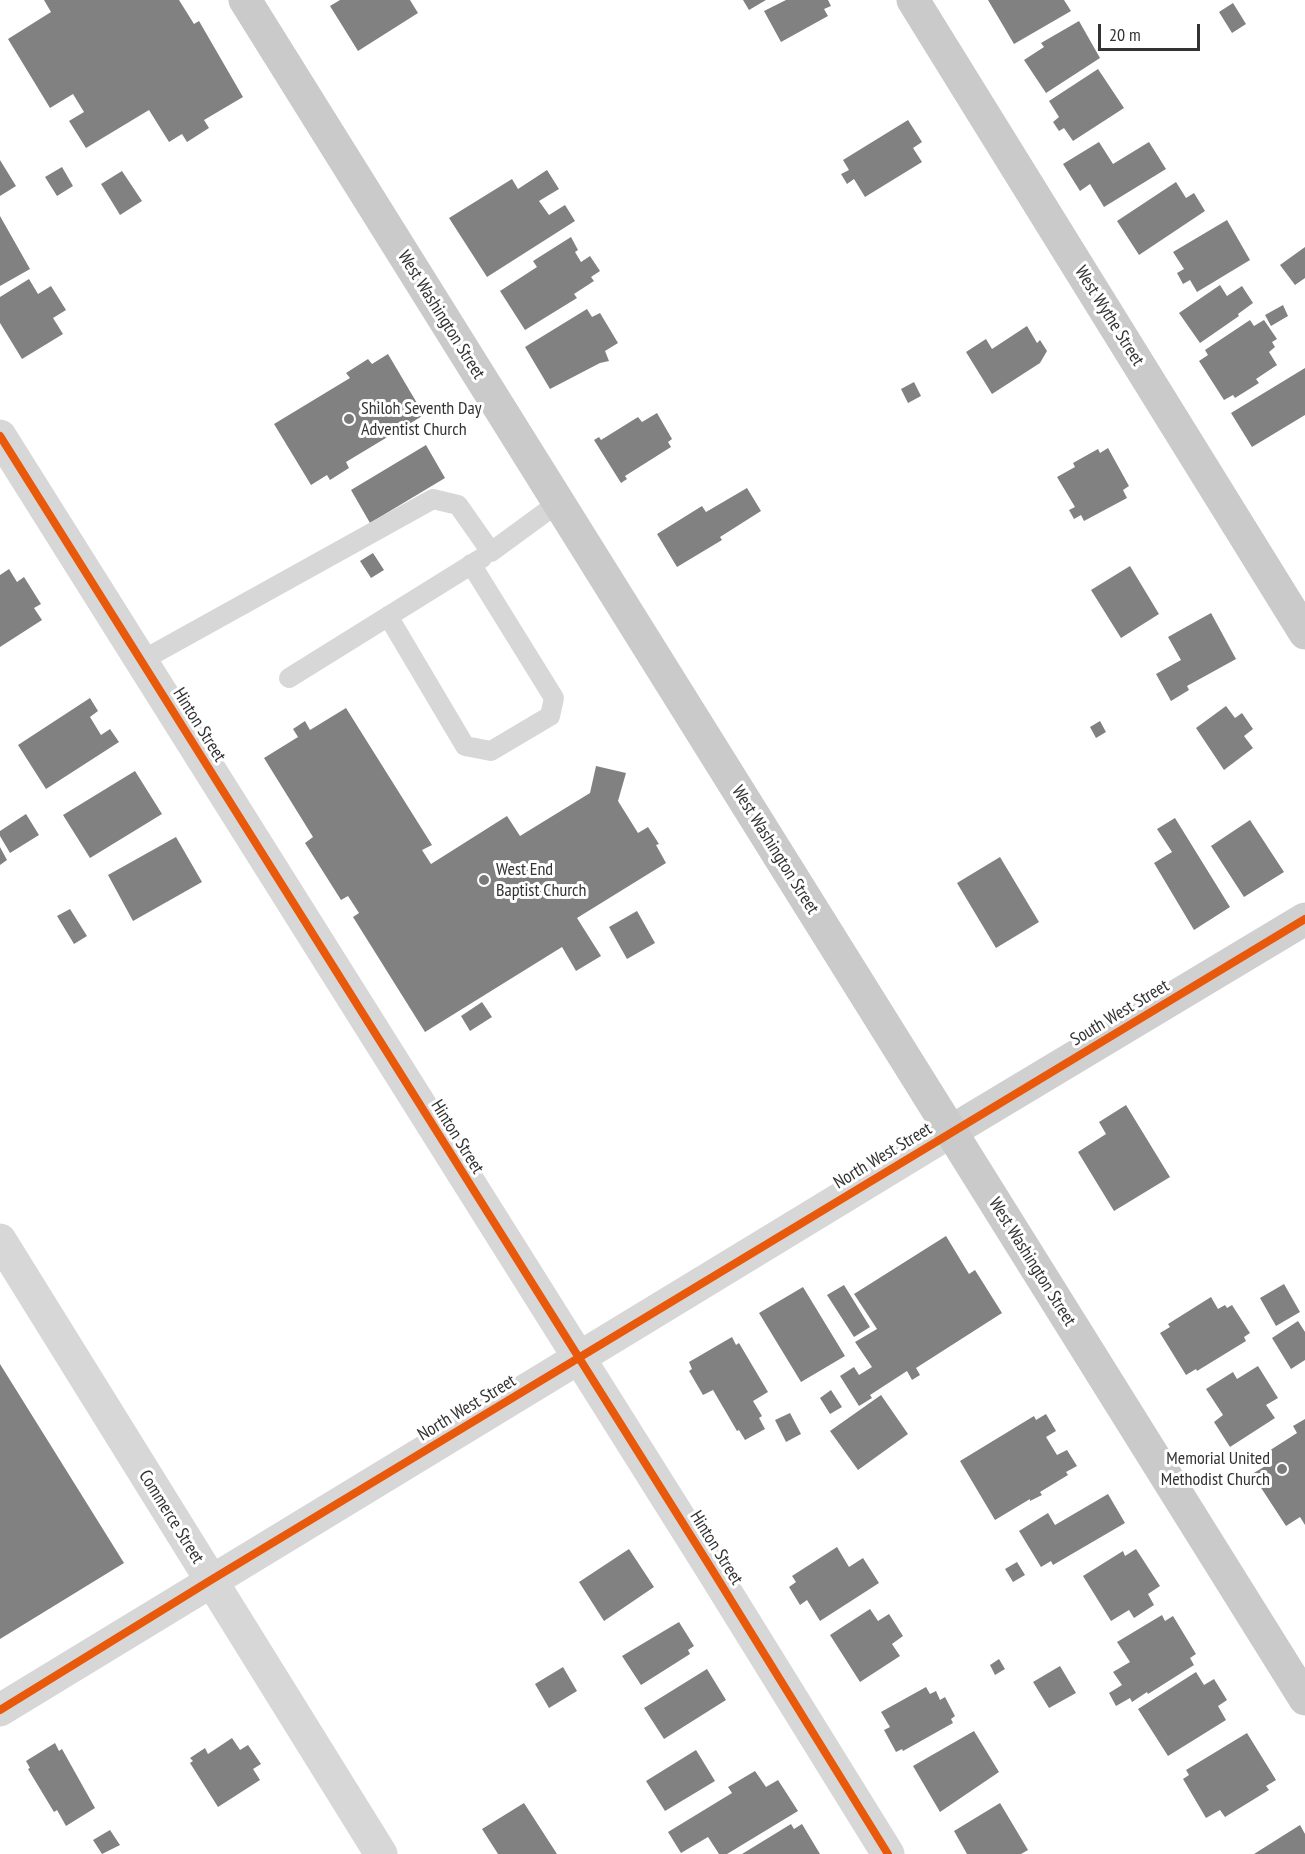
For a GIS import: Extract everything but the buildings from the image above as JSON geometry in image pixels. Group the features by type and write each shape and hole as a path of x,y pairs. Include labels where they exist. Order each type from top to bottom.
{"main road":[{"name":"West Washington Street","path":"245,0 1305,1699"},
{"name":"West Wythe Street","path":"913,0 1305,633"}],"street":[{"name":"Hinton Street","path":"0,436 888,1854"},
{"name":"South West Street","path":"950,1132 1305,919"},
{"name":"North West Street","path":"0,1710 950,1132"},
{"name":"Commerce Street","path":"0,1240 381,1854"}],"lane":[{"path":"141,662 433,499 458,505 491,552"},
{"path":"289,678 491,552 558,503"},
{"path":"388,616 465,746 491,752 550,716 554,698 471,564"}],"cycle path":[{"path":"0,436 888,1854"},
{"path":"0,1710 211,1580 1305,919"}],"place":[{"name":"Shiloh Seventh Day Adventist Church","path":"349,419"},
{"name":"West End Baptist Church","path":"484,880"},
{"name":"Memorial United Methodist Church","path":"1282,1469"}]}
